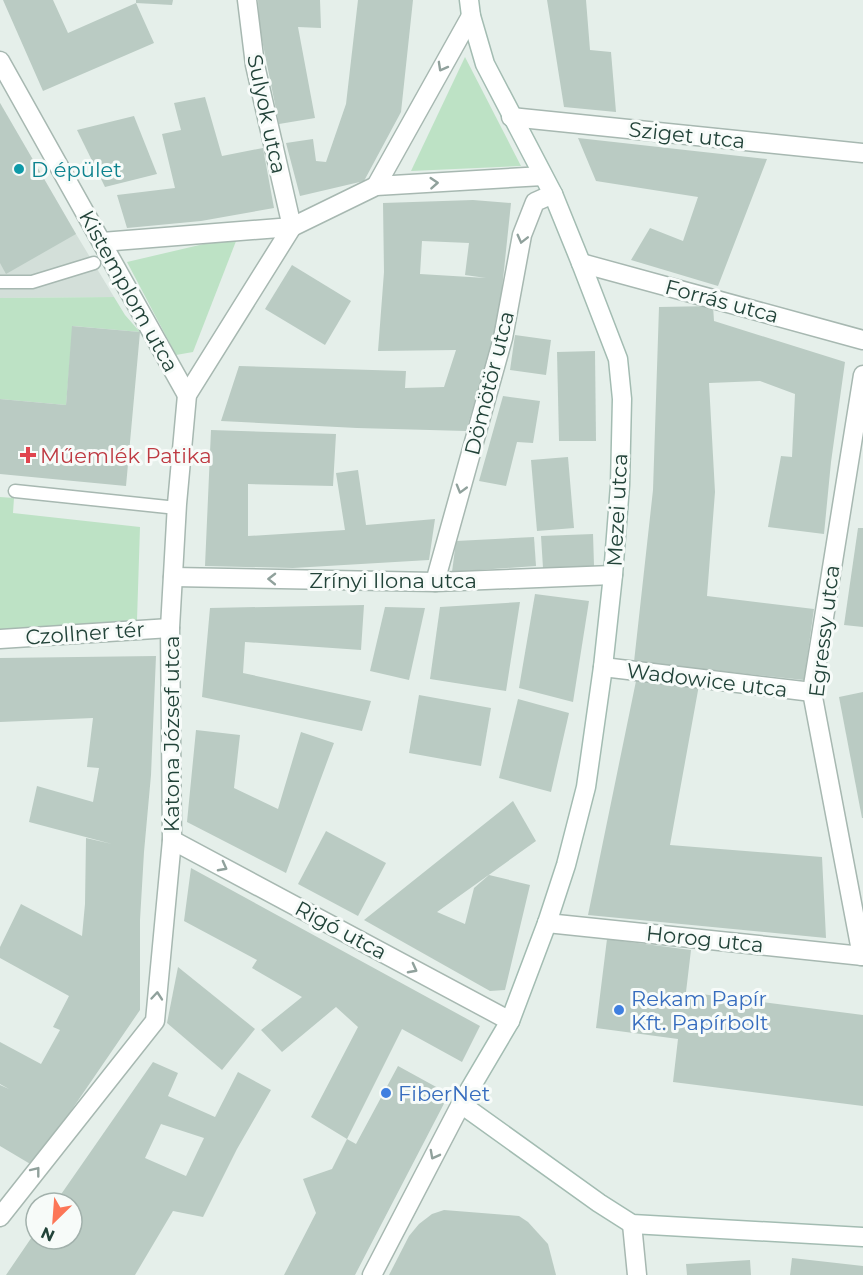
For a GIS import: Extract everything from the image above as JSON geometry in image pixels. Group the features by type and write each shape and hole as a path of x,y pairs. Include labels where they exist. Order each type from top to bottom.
{"street":[{"name":"Sulyok utca","path":"247,0 255,65 292,227"},
{"name":"Mezei utca","path":"372,1275 461,1104 510,1021 566,865 586,787 603,667 620,485 622,399 618,359 553,194 485,64 470,8"},
{"name":"Mezei utca","path":"376,186 470,8"},
{"name":"Kistemplom utca","path":"0,61 186,395"},
{"name":"Sziget utca","path":"511,117 863,153"},
{"path":"102,242 292,227 376,186 543,176"},
{"name":"Dömötör utca","path":"435,582 503,338 522,235 535,202 553,194"},
{"name":"Katona József utca","path":"0,1217 155,1021 172,840 170,628 186,395 292,227"},
{"name":"Forrás utca","path":"581,263 863,340"},
{"name":"Egressy utca","path":"863,375 812,692 863,956"},
{"name":"Zrínyi Ilona utca","path":"173,577 435,582 613,575"},
{"name":"Czollner tér","path":"0,639 170,628"},
{"name":"Wadowice utca","path":"603,667 812,692"},
{"name":"Rigó utca","path":"172,840 510,1021"},
{"name":"Horog utca","path":"547,923 863,956"},
{"path":"461,1104 632,1224 863,1237"},
{"path":"632,1224 637,1275"}],"lane":[{"path":"0,282 32,282 94,263"},
{"path":"15,490 177,508"}],"shaded area":[{"path":"0,103 76,234 114,297 0,298"}],"green space":[{"path":"465,57 521,166 411,171"},
{"path":"238,236 193,352 176,355 127,262"},
{"path":"114,297 125,315 140,332 73,326 66,405 0,399 0,298"},
{"path":"0,497 14,498 13,513 140,527 137,620 0,631"}],"building":[{"path":"3,0 53,0 68,33 136,3 154,43 43,91"},
{"path":"136,0 173,0 172,5 136,3"},
{"path":"258,0 320,0 321,28 298,27 315,118 279,124 259,25"},
{"path":"358,0 413,0 401,112 364,181 300,196 286,143 313,139 316,161 326,162 346,104"},
{"path":"547,0 586,0 590,50 611,52 616,112 564,107"},
{"path":"205,97 222,156 263,148 274,208 201,221 127,228 117,195 175,188 162,134 181,130 174,103"},
{"name":"D épület","path":"0,103 76,234 6,274 0,263"},
{"path":"134,116 157,174 105,187 77,130"},
{"path":"578,138 767,159 718,286 631,260 650,228 683,241 698,197 596,181"},
{"path":"473,200 511,203 500,308 490,351 466,431 221,421 239,366 406,371 405,388 444,387 456,350 378,351 384,272 383,203","holes":["422,241 469,243 465,275 486,278 420,274"]},
{"path":"292,265 351,301 325,345 265,309"},
{"path":"713,306 714,321 845,362 824,534 768,527 781,456 792,457 795,394 760,381 709,383 715,492 707,596 814,609 804,680 634,662 653,490 659,307"},
{"path":"72,326 140,332 126,486 0,474 0,399 66,405"},
{"path":"515,335 551,340 546,375 510,370"},
{"path":"595,351 596,441 559,441 557,352"},
{"path":"503,396 540,401 533,443 517,442 506,486 479,481"},
{"path":"211,430 336,434 333,486 248,484 248,536 345,530 336,473 358,470 366,525 435,519 429,560 293,568 205,566"},
{"path":"568,457 574,528 537,531 531,460"},
{"path":"858,528 863,528 863,627 844,625"},
{"path":"593,534 594,566 543,568 541,536"},
{"path":"534,537 536,566 452,572 456,541"},
{"path":"535,594 589,601 573,702 519,688"},
{"path":"520,602 506,691 430,679 440,607"},
{"path":"364,605 361,650 245,642 243,673 371,701 362,731 202,697 210,608"},
{"path":"385,607 425,608 409,680 370,671"},
{"path":"156,656 151,775 140,920 140,1010 32,1165 0,1146 0,1085 9,1089 0,1084 0,1042 41,1064 60,1030 53,1027 69,996 0,958 0,947 21,904 82,936 86,838 112,844 29,822 37,786 93,802 99,768 87,767 93,718 0,722 0,658"},
{"path":"636,681 699,685 670,845 822,857 826,938 588,915"},
{"path":"863,692 863,818 862,818 839,697"},
{"path":"419,695 491,708 481,766 409,753"},
{"path":"518,699 569,713 551,792 499,778"},
{"path":"196,730 240,735 234,788 278,809 301,732 334,743 286,873 187,822"},
{"path":"513,801 536,841 437,912 465,924 474,888 489,875 530,885 505,990 490,991 364,920"},
{"path":"326,831 386,863 358,916 298,884"},
{"path":"191,868 480,1026 462,1062 402,1029 347,1139 311,1117 358,1027 336,1007 282,1052 261,1030 302,997 252,968 257,960 184,921"},
{"path":"607,939 691,950 686,992 863,1015 863,1106 673,1082 678,1039 596,1028"},
{"path":"178,967 255,1029 222,1070 167,1023"},
{"path":"153,1062 178,1073 168,1096 215,1117 238,1072 271,1090 237,1149 203,1217 173,1211 135,1275 6,1275 24,1249 24,1251 84,1251 84,1191 63,1191","holes":["161,1124 204,1138 186,1176 145,1158"]},
{"path":"398,1066 449,1094 355,1275 284,1275 316,1213 303,1179 332,1169 347,1139 356,1144"},
{"path":"444,1210 519,1216 528,1222 548,1244 556,1275 389,1275 409,1236 419,1224 432,1214"},
{"path":"792,1258 863,1266 863,1275 790,1275"},
{"path":"750,1260 751,1275 687,1275 686,1264"}],"place":[{"name":"D épület","path":"19,169"},
{"name":"Műemlék Patika","path":"28,455"},
{"name":"Rekam Papír Kft. Papírbolt","path":"619,1010"},
{"name":"FiberNet","path":"386,1093"}]}
